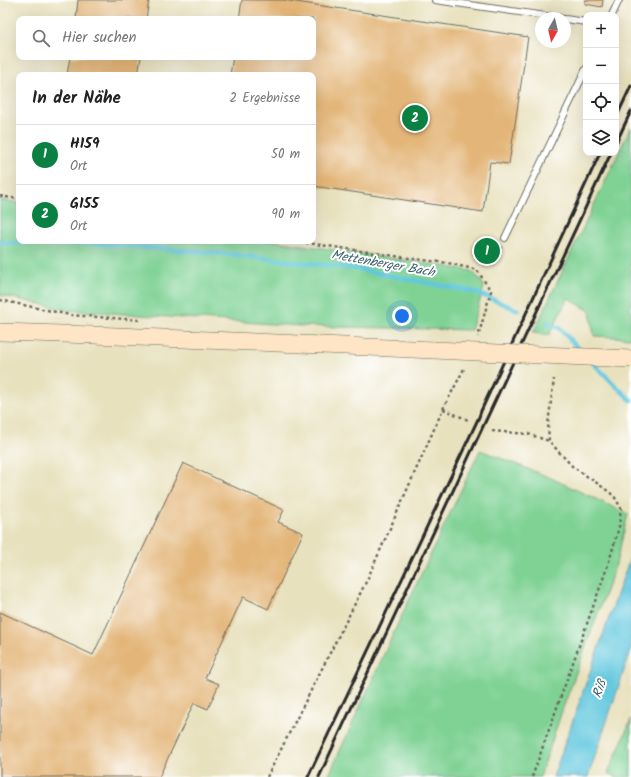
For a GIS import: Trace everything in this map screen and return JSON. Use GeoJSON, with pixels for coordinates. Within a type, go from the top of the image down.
{"type":"FeatureCollection","features":[{"type":"Feature","properties":{"kind":"main road"},"geometry":{"type":"LineString","coordinates":[[0,332],[631,359]]}},
{"type":"Feature","properties":{"kind":"lane"},"geometry":{"type":"LineString","coordinates":[[434,0],[535,14]]}},
{"type":"Feature","properties":{"kind":"lane"},"geometry":{"type":"LineString","coordinates":[[614,12],[620,0]]}},
{"type":"Feature","properties":{"kind":"lane"},"geometry":{"type":"LineString","coordinates":[[571,20],[583,22]]}},
{"type":"Feature","properties":{"kind":"lane"},"geometry":{"type":"LineString","coordinates":[[505,238],[583,75]]}},
{"type":"Feature","properties":{"kind":"path"},"geometry":{"type":"LineString","coordinates":[[0,196],[16,199]]}},
{"type":"Feature","properties":{"kind":"path"},"geometry":{"type":"LineString","coordinates":[[313,244],[448,264],[477,270],[491,291],[487,305]]}},
{"type":"Feature","properties":{"kind":"path"},"geometry":{"type":"LineString","coordinates":[[549,441],[548,424],[554,379]]}},
{"type":"Feature","properties":{"kind":"path"},"geometry":{"type":"LineString","coordinates":[[267,777],[367,580],[443,408],[468,420]]}},
{"type":"Feature","properties":{"kind":"path"},"geometry":{"type":"LineString","coordinates":[[492,431],[528,434],[549,441],[572,466],[614,496],[622,508],[619,527],[608,565],[532,777]]}},
{"type":"Feature","properties":{"kind":"green space"},"geometry":{"type":"Polygon","coordinates":[[[631,127],[631,338],[594,336],[590,311],[568,298],[549,335],[533,333],[617,156],[619,156],[619,152],[631,127]]]}},
{"type":"Feature","properties":{"kind":"green space"},"geometry":{"type":"Polygon","coordinates":[[[0,200],[16,203],[16,244],[295,244],[472,271],[484,287],[471,330],[301,326],[67,310],[0,295],[0,200]]]}},
{"type":"Feature","properties":{"kind":"green space"},"geometry":{"type":"Polygon","coordinates":[[[480,450],[551,478],[628,514],[616,564],[562,711],[540,777],[328,777],[399,621],[480,450]]]}},
{"type":"Feature","properties":{"kind":"green space"},"geometry":{"type":"Polygon","coordinates":[[[631,720],[631,777],[616,777],[608,773],[631,720]]]}},
{"type":"Feature","properties":{"kind":"water","name":"Riß"},"geometry":{"type":"Polygon","coordinates":[[[631,555],[631,650],[588,777],[553,777],[631,555]]]}},
{"type":"Feature","properties":{"kind":"building"},"geometry":{"type":"Polygon","coordinates":[[[78,0],[149,0],[146,16],[76,16],[78,0]]]}},
{"type":"Feature","properties":{"kind":"building"},"geometry":{"type":"Polygon","coordinates":[[[242,0],[283,0],[528,37],[509,164],[490,162],[483,212],[316,186],[316,72],[230,72],[232,60],[316,60],[316,16],[239,16],[242,0]]]}},
{"type":"Feature","properties":{"kind":"building"},"geometry":{"type":"Polygon","coordinates":[[[585,0],[603,0],[602,7],[585,4],[585,0]]]}},
{"type":"Feature","properties":{"kind":"building"},"geometry":{"type":"Polygon","coordinates":[[[70,60],[140,60],[138,72],[68,72],[70,60]]]}},
{"type":"Feature","properties":{"kind":"building"},"geometry":{"type":"Polygon","coordinates":[[[476,244],[495,247],[497,245],[502,247],[496,258],[474,255],[476,244]]]}},
{"type":"Feature","properties":{"kind":"building"},"geometry":{"type":"Polygon","coordinates":[[[183,463],[284,510],[278,522],[303,533],[268,609],[243,597],[205,678],[219,684],[208,709],[194,703],[159,777],[0,777],[0,612],[93,655],[183,463]]]}},
{"type":"Feature","properties":{"kind":"waterway","name":"Mettenberger Bach"},"geometry":{"type":"LineString","coordinates":[[0,243],[16,243]]}},
{"type":"Feature","properties":{"kind":"waterway","name":"Mettenberger Bach"},"geometry":{"type":"LineString","coordinates":[[101,244],[217,253],[351,268],[475,292],[518,310]]}},
{"type":"Feature","properties":{"kind":"waterway","name":"Mettenberger Bach"},"geometry":{"type":"LineString","coordinates":[[547,323],[559,328],[582,352]]}},
{"type":"Feature","properties":{"kind":"waterway","name":"Mettenberger Bach"},"geometry":{"type":"LineString","coordinates":[[593,363],[631,400]]}},
{"type":"Feature","properties":{"kind":"railway"},"geometry":{"type":"LineString","coordinates":[[619,112],[631,86]]}},
{"type":"Feature","properties":{"kind":"railway"},"geometry":{"type":"LineString","coordinates":[[619,137],[631,111]]}},
{"type":"Feature","properties":{"kind":"railway"},"geometry":{"type":"LineString","coordinates":[[308,777],[479,417],[599,156]]}},
{"type":"Feature","properties":{"kind":"railway"},"geometry":{"type":"LineString","coordinates":[[319,777],[610,156]]}},
{"type":"Feature","properties":{"kind":"place","name":"G155"},"geometry":{"type":"Point","coordinates":[415,118]}},
{"type":"Feature","properties":{"kind":"place","name":"H159"},"geometry":{"type":"Point","coordinates":[487,251]}}]}
